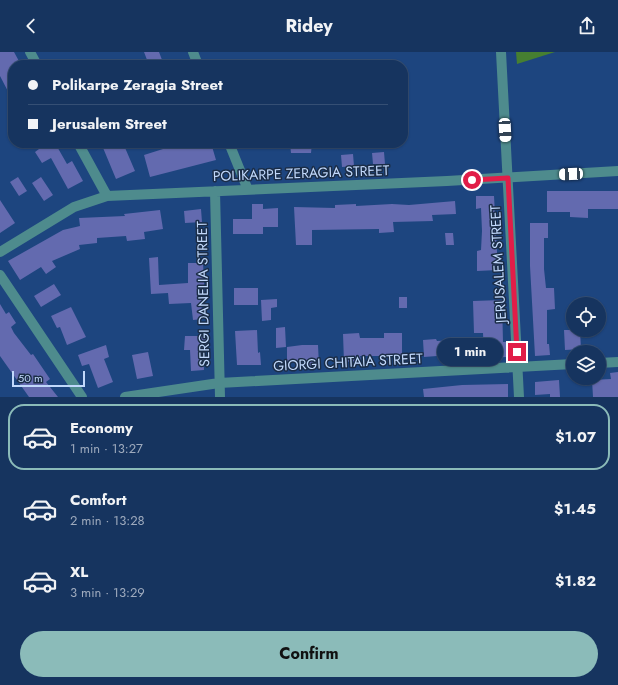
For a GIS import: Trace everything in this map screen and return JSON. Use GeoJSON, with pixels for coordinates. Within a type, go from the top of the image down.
{"type":"FeatureCollection","features":[{"type":"Feature","properties":{"kind":"street","name":"JERUSALEM STREET"},"geometry":{"type":"LineString","coordinates":[[501,52],[519,397]]}},
{"type":"Feature","properties":{"kind":"street"},"geometry":{"type":"LineString","coordinates":[[81,148],[107,196]]}},
{"type":"Feature","properties":{"kind":"street"},"geometry":{"type":"LineString","coordinates":[[231,148],[248,190]]}},
{"type":"Feature","properties":{"kind":"street","name":"POLIKARPE ZERAGIA STREET"},"geometry":{"type":"LineString","coordinates":[[0,252],[74,207],[107,196],[508,178],[618,171]]}},
{"type":"Feature","properties":{"kind":"street","name":"SERGI DANELIA STREET"},"geometry":{"type":"LineString","coordinates":[[215,191],[220,397]]}},
{"type":"Feature","properties":{"kind":"street"},"geometry":{"type":"LineString","coordinates":[[0,275],[82,397]]}},
{"type":"Feature","properties":{"kind":"street"},"geometry":{"type":"LineString","coordinates":[[606,363],[618,362]]}},
{"type":"Feature","properties":{"kind":"street","name":"GIORGI CHITAIA STREET"},"geometry":{"type":"LineString","coordinates":[[125,397],[219,383],[566,364]]}},
{"type":"Feature","properties":{"kind":"green space"},"geometry":{"type":"Polygon","coordinates":[[[516,52],[555,52],[517,64],[516,52]]]}},
{"type":"Feature","properties":{"kind":"building"},"geometry":{"type":"Polygon","coordinates":[[[0,52],[14,52],[18,60],[8,60],[8,91],[0,76],[0,52]]]}},
{"type":"Feature","properties":{"kind":"building"},"geometry":{"type":"Polygon","coordinates":[[[144,52],[159,52],[162,60],[147,60],[144,52]]]}},
{"type":"Feature","properties":{"kind":"building"},"geometry":{"type":"Polygon","coordinates":[[[58,148],[67,164],[72,161],[83,181],[68,189],[51,158],[42,163],[35,152],[39,149],[58,148]]]}},
{"type":"Feature","properties":{"kind":"building"},"geometry":{"type":"Polygon","coordinates":[[[103,148],[125,148],[135,171],[116,179],[103,148]]]}},
{"type":"Feature","properties":{"kind":"building"},"geometry":{"type":"Polygon","coordinates":[[[166,148],[212,148],[216,160],[150,177],[144,155],[166,148]]]}},
{"type":"Feature","properties":{"kind":"building"},"geometry":{"type":"Polygon","coordinates":[[[290,148],[312,148],[311,153],[291,153],[290,148]]]}},
{"type":"Feature","properties":{"kind":"building"},"geometry":{"type":"Polygon","coordinates":[[[384,152],[385,164],[373,164],[372,153],[384,152]]]}},
{"type":"Feature","properties":{"kind":"building"},"geometry":{"type":"Polygon","coordinates":[[[353,154],[354,166],[342,167],[341,155],[353,154]]]}},
{"type":"Feature","properties":{"kind":"building"},"geometry":{"type":"Polygon","coordinates":[[[18,177],[27,191],[19,196],[10,182],[18,177]]]}},
{"type":"Feature","properties":{"kind":"building"},"geometry":{"type":"Polygon","coordinates":[[[41,177],[53,195],[44,201],[32,183],[41,177]]]}},
{"type":"Feature","properties":{"kind":"building"},"geometry":{"type":"Polygon","coordinates":[[[547,191],[618,191],[618,209],[588,209],[588,218],[570,217],[570,212],[547,212],[547,191]]]}},
{"type":"Feature","properties":{"kind":"building"},"geometry":{"type":"Polygon","coordinates":[[[476,196],[494,196],[498,270],[477,271],[477,251],[481,250],[482,231],[481,208],[476,209],[476,196]]]}},
{"type":"Feature","properties":{"kind":"building"},"geometry":{"type":"Polygon","coordinates":[[[0,200],[15,223],[0,233],[0,200]]]}},
{"type":"Feature","properties":{"kind":"building"},"geometry":{"type":"Polygon","coordinates":[[[455,201],[456,214],[432,215],[433,221],[393,222],[394,232],[379,233],[379,229],[312,230],[312,245],[296,245],[294,207],[335,208],[335,205],[409,205],[455,201]]]}},
{"type":"Feature","properties":{"kind":"building"},"geometry":{"type":"Polygon","coordinates":[[[252,204],[263,204],[263,209],[278,208],[278,227],[263,227],[263,234],[233,234],[233,219],[252,219],[252,204]]]}},
{"type":"Feature","properties":{"kind":"building"},"geometry":{"type":"Polygon","coordinates":[[[201,209],[202,222],[185,223],[184,211],[201,209]]]}},
{"type":"Feature","properties":{"kind":"building"},"geometry":{"type":"Polygon","coordinates":[[[160,210],[163,229],[144,232],[145,239],[127,241],[126,236],[97,238],[97,243],[79,245],[80,249],[52,261],[56,267],[46,274],[41,267],[20,280],[8,261],[63,230],[80,226],[79,218],[125,216],[124,214],[160,210]]]}},
{"type":"Feature","properties":{"kind":"building"},"geometry":{"type":"Polygon","coordinates":[[[530,223],[548,223],[548,238],[544,238],[544,269],[546,288],[554,288],[555,309],[547,310],[547,344],[549,344],[550,355],[535,356],[530,266],[530,223]]]}},
{"type":"Feature","properties":{"kind":"building"},"geometry":{"type":"Polygon","coordinates":[[[445,233],[453,233],[454,245],[446,245],[445,233]]]}},
{"type":"Feature","properties":{"kind":"building"},"geometry":{"type":"Polygon","coordinates":[[[158,257],[159,285],[188,283],[188,263],[203,263],[205,301],[201,302],[203,319],[193,320],[191,303],[169,304],[168,293],[151,294],[149,258],[158,257]]]}},
{"type":"Feature","properties":{"kind":"building"},"geometry":{"type":"Polygon","coordinates":[[[54,284],[61,295],[41,307],[34,296],[54,284]]]}},
{"type":"Feature","properties":{"kind":"building"},"geometry":{"type":"Polygon","coordinates":[[[234,288],[258,288],[258,305],[234,305],[234,288]]]}},
{"type":"Feature","properties":{"kind":"building"},"geometry":{"type":"Polygon","coordinates":[[[399,297],[407,297],[407,308],[399,308],[399,297]]]}},
{"type":"Feature","properties":{"kind":"building"},"geometry":{"type":"Polygon","coordinates":[[[277,299],[277,307],[271,308],[271,320],[262,321],[261,300],[277,299]]]}},
{"type":"Feature","properties":{"kind":"building"},"geometry":{"type":"Polygon","coordinates":[[[502,300],[503,342],[506,342],[507,357],[484,358],[483,333],[474,333],[473,301],[502,300]]]}},
{"type":"Feature","properties":{"kind":"building"},"geometry":{"type":"Polygon","coordinates":[[[0,304],[6,314],[9,312],[16,323],[11,327],[14,333],[31,355],[33,354],[50,379],[46,382],[58,397],[29,397],[0,356],[0,304]]]}},
{"type":"Feature","properties":{"kind":"building"},"geometry":{"type":"Polygon","coordinates":[[[71,307],[86,337],[67,345],[60,327],[57,328],[51,316],[71,307]]]}},
{"type":"Feature","properties":{"kind":"building"},"geometry":{"type":"Polygon","coordinates":[[[285,327],[286,347],[276,348],[276,328],[285,327]]]}},
{"type":"Feature","properties":{"kind":"building"},"geometry":{"type":"Polygon","coordinates":[[[257,330],[258,353],[260,352],[261,365],[237,365],[235,331],[257,330]]]}},
{"type":"Feature","properties":{"kind":"building"},"geometry":{"type":"Polygon","coordinates":[[[564,330],[566,330],[566,337],[580,337],[581,345],[566,345],[565,350],[564,330]]]}},
{"type":"Feature","properties":{"kind":"building"},"geometry":{"type":"Polygon","coordinates":[[[359,333],[360,338],[384,338],[384,333],[402,333],[402,356],[360,356],[361,361],[344,362],[343,334],[359,333]]]}},
{"type":"Feature","properties":{"kind":"building"},"geometry":{"type":"Polygon","coordinates":[[[185,336],[208,336],[208,350],[203,350],[204,370],[191,371],[190,350],[184,350],[185,336]]]}},
{"type":"Feature","properties":{"kind":"building"},"geometry":{"type":"Polygon","coordinates":[[[436,339],[437,341],[454,340],[455,353],[437,353],[437,356],[424,357],[423,340],[436,339]]]}},
{"type":"Feature","properties":{"kind":"building"},"geometry":{"type":"Polygon","coordinates":[[[106,345],[109,357],[104,359],[113,382],[98,388],[89,364],[82,366],[78,355],[106,345]]]}},
{"type":"Feature","properties":{"kind":"building"},"geometry":{"type":"Polygon","coordinates":[[[318,345],[319,366],[303,366],[303,361],[287,362],[287,347],[318,345]]]}},
{"type":"Feature","properties":{"kind":"building"},"geometry":{"type":"Polygon","coordinates":[[[148,352],[153,376],[137,379],[132,355],[148,352]]]}},
{"type":"Feature","properties":{"kind":"building"},"geometry":{"type":"Polygon","coordinates":[[[618,372],[618,397],[593,397],[592,385],[606,385],[606,379],[611,379],[610,373],[618,372]]]}},
{"type":"Feature","properties":{"kind":"building"},"geometry":{"type":"Polygon","coordinates":[[[559,380],[560,397],[550,397],[550,394],[535,395],[535,382],[559,380]]]}},
{"type":"Feature","properties":{"kind":"building"},"geometry":{"type":"Polygon","coordinates":[[[508,384],[508,397],[424,397],[423,389],[462,385],[508,384]]]}},
{"type":"Feature","properties":{"kind":"route"},"geometry":{"type":"LineString","coordinates":[[472,180],[508,178],[517,352]]}}]}
